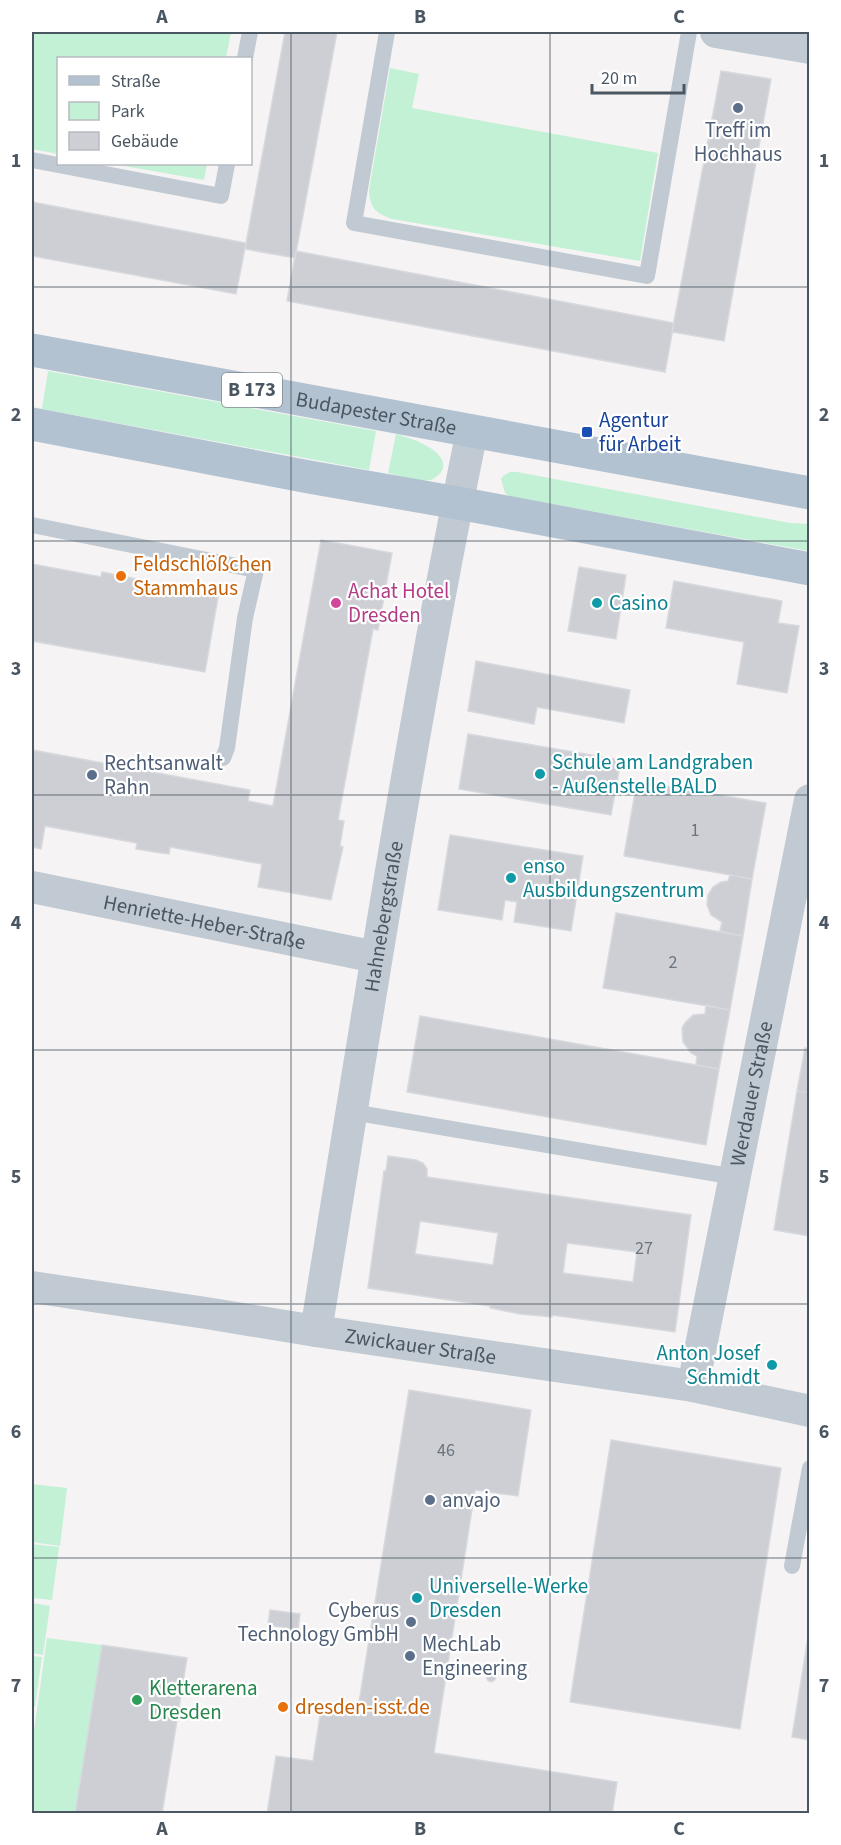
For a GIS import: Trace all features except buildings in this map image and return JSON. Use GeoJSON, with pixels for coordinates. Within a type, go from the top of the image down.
{"type":"FeatureCollection","features":[{"type":"Feature","properties":{"kind":"main road","name":"Budapester Straße"},"geometry":{"type":"LineString","coordinates":[[32,350],[810,493]]}},
{"type":"Feature","properties":{"kind":"main road"},"geometry":{"type":"LineString","coordinates":[[32,424],[810,568]]}},
{"type":"Feature","properties":{"kind":"street"},"geometry":{"type":"LineString","coordinates":[[716,32],[810,48]]}},
{"type":"Feature","properties":{"kind":"street","name":"Budapester Straße"},"geometry":{"type":"LineString","coordinates":[[458,503],[472,431]]}},
{"type":"Feature","properties":{"kind":"street","name":"Hahnebergstraße"},"geometry":{"type":"LineString","coordinates":[[316,1331],[376,957],[458,503]]}},
{"type":"Feature","properties":{"kind":"street","name":"Werdauer Straße"},"geometry":{"type":"LineString","coordinates":[[693,1386],[810,800]]}},
{"type":"Feature","properties":{"kind":"street","name":"Henriette-Heber-Straße"},"geometry":{"type":"LineString","coordinates":[[32,887],[376,957]]}},
{"type":"Feature","properties":{"kind":"street","name":"Zwickauer Straße"},"geometry":{"type":"LineString","coordinates":[[32,1287],[693,1386],[810,1411]]}},
{"type":"Feature","properties":{"kind":"lane"},"geometry":{"type":"LineString","coordinates":[[245,57],[250,32]]}},
{"type":"Feature","properties":{"kind":"lane"},"geometry":{"type":"LineString","coordinates":[[387,32],[354,223],[647,276],[689,32]]}},
{"type":"Feature","properties":{"kind":"lane"},"geometry":{"type":"LineString","coordinates":[[32,160],[57,165]]}},
{"type":"Feature","properties":{"kind":"lane"},"geometry":{"type":"LineString","coordinates":[[58,165],[221,196],[227,165]]}},
{"type":"Feature","properties":{"kind":"lane"},"geometry":{"type":"LineString","coordinates":[[32,525],[256,570],[245,618],[227,748],[223,758]]}},
{"type":"Feature","properties":{"kind":"lane"},"geometry":{"type":"LineString","coordinates":[[352,1112],[735,1177]]}},
{"type":"Feature","properties":{"kind":"lane"},"geometry":{"type":"LineString","coordinates":[[792,1566],[810,1468]]}},
{"type":"Feature","properties":{"kind":"green space"},"geometry":{"type":"Polygon","coordinates":[[[32,32],[231,32],[226,57],[57,57],[57,154],[32,149],[32,32]]]}},
{"type":"Feature","properties":{"kind":"green space"},"geometry":{"type":"Polygon","coordinates":[[[390,68],[419,74],[412,108],[658,153],[640,261],[392,219],[378,212],[372,206],[369,190],[390,68]]]}},
{"type":"Feature","properties":{"kind":"green space"},"geometry":{"type":"Polygon","coordinates":[[[119,165],[207,165],[204,180],[119,165]]]}},
{"type":"Feature","properties":{"kind":"green space"},"geometry":{"type":"Polygon","coordinates":[[[48,371],[376,431],[369,470],[42,409],[48,371]]]}},
{"type":"Feature","properties":{"kind":"green space"},"geometry":{"type":"Polygon","coordinates":[[[396,434],[419,442],[436,452],[443,465],[440,473],[433,479],[425,480],[388,473],[396,434]]]}},
{"type":"Feature","properties":{"kind":"green space"},"geometry":{"type":"Polygon","coordinates":[[[510,472],[790,523],[809,524],[809,551],[509,496],[505,493],[501,479],[510,472]]]}},
{"type":"Feature","properties":{"kind":"green space"},"geometry":{"type":"Polygon","coordinates":[[[32,1484],[67,1488],[60,1546],[32,1542],[32,1484]]]}},
{"type":"Feature","properties":{"kind":"green space"},"geometry":{"type":"Polygon","coordinates":[[[32,1544],[59,1547],[52,1600],[32,1598],[32,1544]]]}},
{"type":"Feature","properties":{"kind":"green space"},"geometry":{"type":"Polygon","coordinates":[[[32,1603],[50,1606],[43,1655],[32,1653],[32,1603]]]}},
{"type":"Feature","properties":{"kind":"green space"},"geometry":{"type":"Polygon","coordinates":[[[47,1638],[102,1645],[75,1813],[32,1813],[32,1745],[47,1638]]]}},
{"type":"Feature","properties":{"kind":"green space"},"geometry":{"type":"Polygon","coordinates":[[[32,1656],[42,1657],[35,1707],[32,1706],[32,1656]]]}},
{"type":"Feature","properties":{"kind":"place","name":"Treff im Hochhaus"},"geometry":{"type":"Point","coordinates":[738,108]}},
{"type":"Feature","properties":{"kind":"place","name":"Agentur für Arbeit"},"geometry":{"type":"Point","coordinates":[587,432]}},
{"type":"Feature","properties":{"kind":"place","name":"Feldschlößchen Stammhaus"},"geometry":{"type":"Point","coordinates":[121,576]}},
{"type":"Feature","properties":{"kind":"place","name":"Achat Hotel Dresden"},"geometry":{"type":"Point","coordinates":[336,603]}},
{"type":"Feature","properties":{"kind":"place","name":"Casino"},"geometry":{"type":"Point","coordinates":[597,603]}},
{"type":"Feature","properties":{"kind":"place","name":"Schule am Landgraben - Außenstelle BALD"},"geometry":{"type":"Point","coordinates":[540,774]}},
{"type":"Feature","properties":{"kind":"place","name":"Rechtsanwalt Rahn"},"geometry":{"type":"Point","coordinates":[92,775]}},
{"type":"Feature","properties":{"kind":"place","name":"enso Ausbildungszentrum"},"geometry":{"type":"Point","coordinates":[511,878]}},
{"type":"Feature","properties":{"kind":"place","name":"Anton Josef Schmidt"},"geometry":{"type":"Point","coordinates":[772,1365]}},
{"type":"Feature","properties":{"kind":"place","name":"anvajo"},"geometry":{"type":"Point","coordinates":[430,1500]}},
{"type":"Feature","properties":{"kind":"place","name":"Universelle-Werke Dresden"},"geometry":{"type":"Point","coordinates":[417,1598]}},
{"type":"Feature","properties":{"kind":"place","name":"Cyberus Technology GmbH"},"geometry":{"type":"Point","coordinates":[411,1622]}},
{"type":"Feature","properties":{"kind":"place","name":"MechLab Engineering"},"geometry":{"type":"Point","coordinates":[410,1656]}},
{"type":"Feature","properties":{"kind":"place","name":"Kletterarena Dresden"},"geometry":{"type":"Point","coordinates":[137,1700]}},
{"type":"Feature","properties":{"kind":"place","name":"dresden-isst.de"},"geometry":{"type":"Point","coordinates":[283,1707]}}]}
